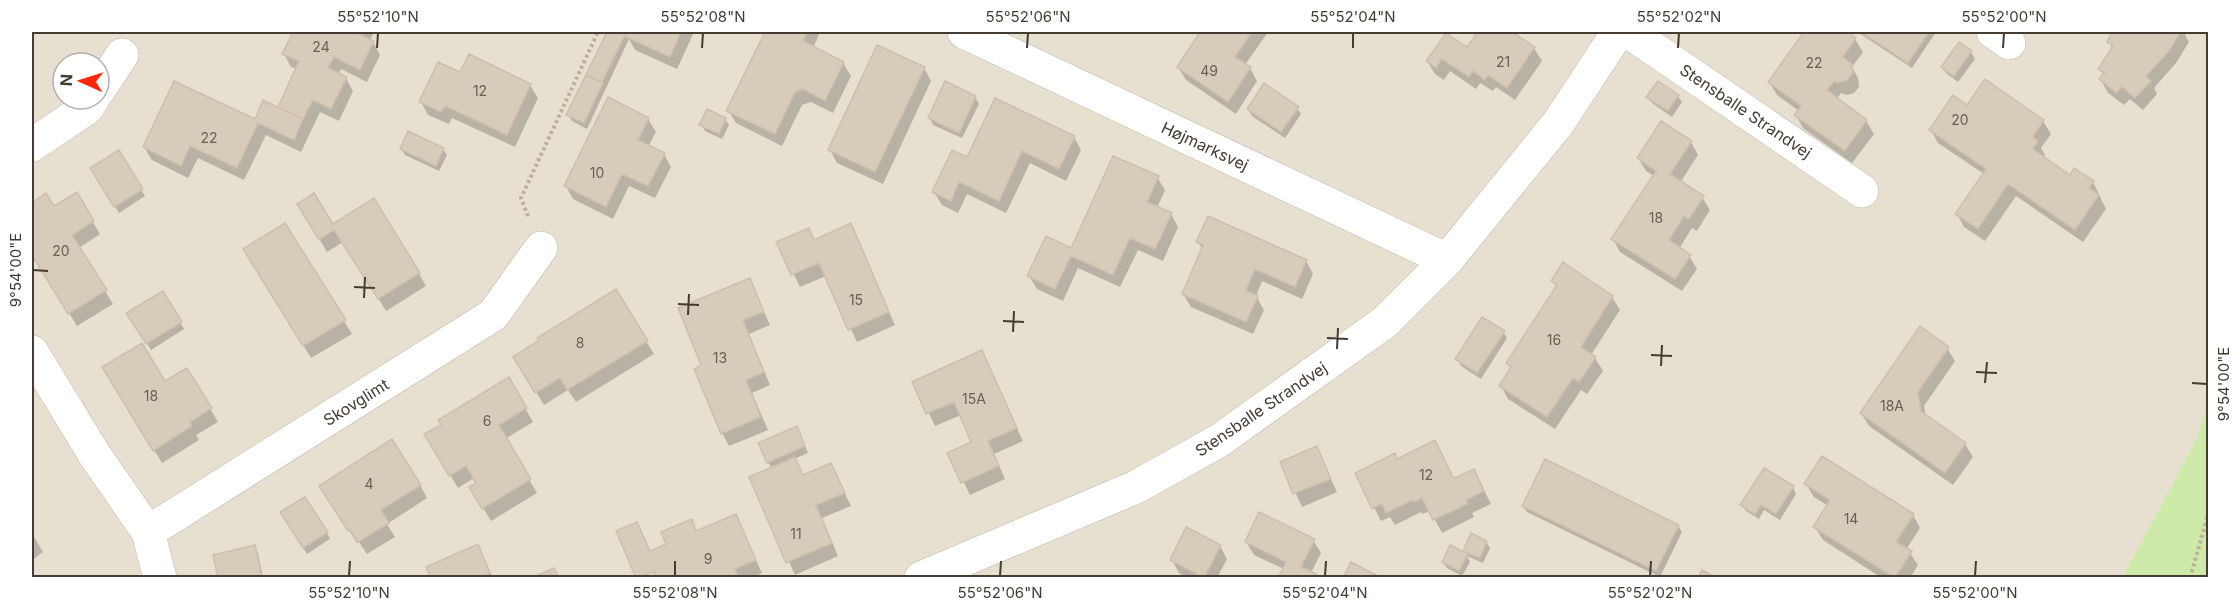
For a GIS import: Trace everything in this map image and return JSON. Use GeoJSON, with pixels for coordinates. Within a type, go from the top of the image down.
{"type":"FeatureCollection","features":[{"type":"Feature","properties":{"kind":"street","name":"Højmarksvej"},"geometry":{"type":"LineString","coordinates":[[964,32],[1447,260]]}},
{"type":"Feature","properties":{"kind":"street","name":"Stensballe Strandvej"},"geometry":{"type":"LineString","coordinates":[[921,578],[1136,487],[1220,440],[1385,322],[1447,260],[1559,122],[1618,32]]}},
{"type":"Feature","properties":{"kind":"street","name":"Stensballe Strandvej"},"geometry":{"type":"LineString","coordinates":[[1629,32],[1863,191]]}},
{"type":"Feature","properties":{"kind":"street"},"geometry":{"type":"LineString","coordinates":[[111,72],[122,55]]}},
{"type":"Feature","properties":{"kind":"street"},"geometry":{"type":"LineString","coordinates":[[32,145],[83,111]]}},
{"type":"Feature","properties":{"kind":"street","name":"Skovglimt"},"geometry":{"type":"LineString","coordinates":[[148,532],[493,315],[541,248]]}},
{"type":"Feature","properties":{"kind":"street"},"geometry":{"type":"LineString","coordinates":[[32,351],[94,454],[148,532],[160,578]]}},
{"type":"Feature","properties":{"kind":"path"},"geometry":{"type":"LineString","coordinates":[[541,248],[520,198],[598,32]]}},
{"type":"Feature","properties":{"kind":"path"},"geometry":{"type":"LineString","coordinates":[[2190,578],[2208,515]]}},
{"type":"Feature","properties":{"kind":"shaded area"},"geometry":{"type":"Polygon","coordinates":[[[32,32],[2208,32],[2208,401],[2197,438],[2123,577],[32,577],[32,32]]]}},
{"type":"Feature","properties":{"kind":"green space"},"geometry":{"type":"Polygon","coordinates":[[[2208,401],[2208,577],[2123,577],[2197,438],[2208,401]]]}},
{"type":"Feature","properties":{"kind":"building"},"geometry":{"type":"Polygon","coordinates":[[[293,32],[361,32],[359,34],[374,41],[360,70],[334,57],[328,68],[347,77],[331,109],[313,100],[303,119],[278,107],[299,61],[282,54],[293,32]]]}},
{"type":"Feature","properties":{"kind":"building"},"geometry":{"type":"Polygon","coordinates":[[[607,32],[626,33],[602,82],[586,75],[607,32]]]}},
{"type":"Feature","properties":{"kind":"building"},"geometry":{"type":"Polygon","coordinates":[[[629,32],[681,32],[670,57],[626,37],[629,32]]]}},
{"type":"Feature","properties":{"kind":"building"},"geometry":{"type":"Polygon","coordinates":[[[765,32],[807,32],[803,41],[844,62],[825,101],[803,89],[795,92],[775,134],[726,111],[765,32]]]}},
{"type":"Feature","properties":{"kind":"building"},"geometry":{"type":"Polygon","coordinates":[[[1200,32],[1252,32],[1235,57],[1251,67],[1228,102],[1177,67],[1200,32]]]}},
{"type":"Feature","properties":{"kind":"building"},"geometry":{"type":"Polygon","coordinates":[[[1478,32],[1512,32],[1535,47],[1507,88],[1488,75],[1485,80],[1473,71],[1469,77],[1442,59],[1436,68],[1426,61],[1446,33],[1467,47],[1478,32]]]}},
{"type":"Feature","properties":{"kind":"building"},"geometry":{"type":"Polygon","coordinates":[[[1804,32],[1847,32],[1856,38],[1843,57],[1852,64],[1853,73],[1847,80],[1838,83],[1834,81],[1827,90],[1867,120],[1845,151],[1794,115],[1801,106],[1768,82],[1804,32]]]}},
{"type":"Feature","properties":{"kind":"building"},"geometry":{"type":"Polygon","coordinates":[[[1861,32],[1929,32],[1908,63],[1861,32]]]}},
{"type":"Feature","properties":{"kind":"building"},"geometry":{"type":"Polygon","coordinates":[[[2112,32],[2180,32],[2170,50],[2146,76],[2151,81],[2135,98],[2122,87],[2116,93],[2099,79],[2105,73],[2098,69],[2113,46],[2107,42],[2112,32]]]}},
{"type":"Feature","properties":{"kind":"building"},"geometry":{"type":"Polygon","coordinates":[[[1959,42],[1972,51],[1954,76],[1941,67],[1959,42]]]}},
{"type":"Feature","properties":{"kind":"building"},"geometry":{"type":"Polygon","coordinates":[[[877,45],[925,67],[875,172],[828,150],[877,45]]]}},
{"type":"Feature","properties":{"kind":"building"},"geometry":{"type":"Polygon","coordinates":[[[469,54],[531,84],[507,135],[445,106],[441,112],[419,102],[438,62],[460,72],[469,54]]]}},
{"type":"Feature","properties":{"kind":"building"},"geometry":{"type":"Polygon","coordinates":[[[586,75],[603,83],[584,123],[566,115],[586,75]]]}},
{"type":"Feature","properties":{"kind":"building"},"geometry":{"type":"Polygon","coordinates":[[[1985,79],[2044,120],[2033,137],[2038,141],[2033,149],[2070,175],[2074,168],[2094,181],[2089,188],[2099,195],[2075,230],[2008,184],[1978,229],[1955,214],[1986,169],[1929,130],[1953,95],[1967,105],[1985,79]]]}},
{"type":"Feature","properties":{"kind":"building"},"geometry":{"type":"Polygon","coordinates":[[[174,81],[255,119],[263,100],[303,119],[294,140],[258,123],[237,168],[190,146],[181,166],[143,147],[174,81]]]}},
{"type":"Feature","properties":{"kind":"building"},"geometry":{"type":"Polygon","coordinates":[[[945,81],[976,96],[959,133],[928,118],[945,81]]]}},
{"type":"Feature","properties":{"kind":"building"},"geometry":{"type":"Polygon","coordinates":[[[1658,81],[1679,95],[1668,111],[1646,97],[1658,81]]]}},
{"type":"Feature","properties":{"kind":"building"},"geometry":{"type":"Polygon","coordinates":[[[1264,83],[1299,107],[1281,132],[1247,109],[1264,83]]]}},
{"type":"Feature","properties":{"kind":"building"},"geometry":{"type":"Polygon","coordinates":[[[608,97],[649,118],[638,140],[665,153],[648,186],[622,174],[606,207],[564,186],[608,97]]]}},
{"type":"Feature","properties":{"kind":"building"},"geometry":{"type":"Polygon","coordinates":[[[995,98],[1075,136],[1059,169],[1022,151],[999,201],[959,182],[951,201],[932,192],[952,150],[967,157],[995,98]]]}},
{"type":"Feature","properties":{"kind":"building"},"geometry":{"type":"Polygon","coordinates":[[[707,109],[726,118],[719,134],[699,125],[707,109]]]}},
{"type":"Feature","properties":{"kind":"building"},"geometry":{"type":"Polygon","coordinates":[[[1661,121],[1692,141],[1670,174],[1704,196],[1689,219],[1684,216],[1669,240],[1691,255],[1675,279],[1611,239],[1656,171],[1637,158],[1661,121]]]}},
{"type":"Feature","properties":{"kind":"building"},"geometry":{"type":"Polygon","coordinates":[[[408,131],[444,148],[436,166],[400,149],[408,131]]]}},
{"type":"Feature","properties":{"kind":"building"},"geometry":{"type":"Polygon","coordinates":[[[119,150],[143,189],[114,207],[90,168],[119,150]]]}},
{"type":"Feature","properties":{"kind":"building"},"geometry":{"type":"Polygon","coordinates":[[[1113,156],[1159,176],[1147,202],[1172,213],[1155,249],[1130,238],[1113,275],[1071,256],[1055,289],[1027,276],[1046,236],[1071,248],[1113,156]]]}},
{"type":"Feature","properties":{"kind":"building"},"geometry":{"type":"Polygon","coordinates":[[[77,192],[94,221],[72,235],[107,290],[68,314],[32,255],[32,203],[46,193],[54,206],[77,192]]]}},
{"type":"Feature","properties":{"kind":"building"},"geometry":{"type":"Polygon","coordinates":[[[314,193],[333,224],[374,198],[420,273],[378,299],[334,230],[319,240],[297,204],[314,193]]]}},
{"type":"Feature","properties":{"kind":"building"},"geometry":{"type":"Polygon","coordinates":[[[1208,216],[1307,260],[1295,287],[1255,269],[1246,290],[1258,296],[1246,322],[1182,294],[1203,245],[1196,242],[1208,216]]]}},
{"type":"Feature","properties":{"kind":"building"},"geometry":{"type":"Polygon","coordinates":[[[285,223],[346,320],[303,346],[243,249],[285,223]]]}},
{"type":"Feature","properties":{"kind":"building"},"geometry":{"type":"Polygon","coordinates":[[[851,223],[889,312],[848,330],[819,263],[791,275],[776,242],[809,228],[814,240],[851,223]]]}},
{"type":"Feature","properties":{"kind":"building"},"geometry":{"type":"Polygon","coordinates":[[[1563,262],[1613,296],[1581,347],[1596,357],[1579,382],[1573,378],[1547,417],[1499,386],[1511,367],[1506,363],[1557,285],[1551,281],[1563,262]]]}},
{"type":"Feature","properties":{"kind":"building"},"geometry":{"type":"Polygon","coordinates":[[[750,278],[764,312],[743,320],[764,372],[746,380],[761,417],[721,434],[694,369],[701,365],[678,308],[750,278]]]}},
{"type":"Feature","properties":{"kind":"building"},"geometry":{"type":"Polygon","coordinates":[[[616,289],[648,341],[567,390],[560,378],[535,393],[513,357],[538,341],[537,338],[616,289]]]}},
{"type":"Feature","properties":{"kind":"building"},"geometry":{"type":"Polygon","coordinates":[[[163,291],[182,322],[146,344],[126,313],[163,291]]]}},
{"type":"Feature","properties":{"kind":"building"},"geometry":{"type":"Polygon","coordinates":[[[1482,317],[1505,331],[1477,373],[1455,359],[1482,317]]]}},
{"type":"Feature","properties":{"kind":"building"},"geometry":{"type":"Polygon","coordinates":[[[1920,326],[1949,347],[1918,392],[1921,411],[1966,443],[1945,473],[1860,413],[1920,326]]]}},
{"type":"Feature","properties":{"kind":"building"},"geometry":{"type":"Polygon","coordinates":[[[142,343],[165,381],[187,368],[212,408],[190,422],[192,426],[153,451],[102,367],[142,343]]]}},
{"type":"Feature","properties":{"kind":"building"},"geometry":{"type":"Polygon","coordinates":[[[982,350],[1017,428],[988,441],[999,466],[961,483],[947,453],[971,442],[954,402],[926,414],[912,382],[982,350]]]}},
{"type":"Feature","properties":{"kind":"building"},"geometry":{"type":"Polygon","coordinates":[[[509,377],[527,408],[499,425],[531,479],[482,509],[469,487],[476,483],[466,466],[449,476],[424,434],[441,425],[438,420],[509,377]]]}},
{"type":"Feature","properties":{"kind":"building"},"geometry":{"type":"Polygon","coordinates":[[[797,426],[805,446],[767,463],[758,443],[797,426]]]}},
{"type":"Feature","properties":{"kind":"building"},"geometry":{"type":"Polygon","coordinates":[[[392,439],[421,485],[381,510],[389,523],[358,542],[350,530],[348,531],[319,486],[392,439]]]}},
{"type":"Feature","properties":{"kind":"building"},"geometry":{"type":"Polygon","coordinates":[[[1435,440],[1453,477],[1474,469],[1484,491],[1466,500],[1468,504],[1433,520],[1422,498],[1386,513],[1382,504],[1372,509],[1355,473],[1395,453],[1397,459],[1435,440]]]}},
{"type":"Feature","properties":{"kind":"building"},"geometry":{"type":"Polygon","coordinates":[[[1317,446],[1331,479],[1293,494],[1280,462],[1317,446]]]}},
{"type":"Feature","properties":{"kind":"building"},"geometry":{"type":"Polygon","coordinates":[[[1822,456],[1914,514],[1896,542],[1912,551],[1895,578],[1813,527],[1830,500],[1804,484],[1822,456]]]}},
{"type":"Feature","properties":{"kind":"building"},"geometry":{"type":"Polygon","coordinates":[[[795,457],[803,475],[831,463],[845,493],[816,505],[832,543],[786,563],[749,477],[795,457]]]}},
{"type":"Feature","properties":{"kind":"building"},"geometry":{"type":"Polygon","coordinates":[[[1545,459],[1679,525],[1656,571],[1522,506],[1545,459]]]}},
{"type":"Feature","properties":{"kind":"building"},"geometry":{"type":"Polygon","coordinates":[[[1764,468],[1794,486],[1776,514],[1761,505],[1755,514],[1740,505],[1764,468]]]}},
{"type":"Feature","properties":{"kind":"building"},"geometry":{"type":"Polygon","coordinates":[[[305,497],[328,532],[303,548],[280,512],[305,497]]]}},
{"type":"Feature","properties":{"kind":"building"},"geometry":{"type":"Polygon","coordinates":[[[1259,512],[1315,539],[1301,567],[1317,574],[1315,578],[1278,578],[1286,562],[1245,542],[1259,512]]]}},
{"type":"Feature","properties":{"kind":"building"},"geometry":{"type":"Polygon","coordinates":[[[736,514],[756,560],[735,569],[738,576],[735,578],[657,578],[654,572],[636,578],[616,531],[637,522],[650,551],[666,544],[661,532],[692,519],[696,531],[736,514]]]}},
{"type":"Feature","properties":{"kind":"building"},"geometry":{"type":"Polygon","coordinates":[[[1186,527],[1221,545],[1204,578],[1170,560],[1186,527]]]}},
{"type":"Feature","properties":{"kind":"building"},"geometry":{"type":"Polygon","coordinates":[[[1471,533],[1487,541],[1480,558],[1463,551],[1471,533]]]}},
{"type":"Feature","properties":{"kind":"building"},"geometry":{"type":"Polygon","coordinates":[[[478,544],[490,573],[480,578],[431,578],[426,567],[478,544]]]}},
{"type":"Feature","properties":{"kind":"building"},"geometry":{"type":"Polygon","coordinates":[[[255,545],[262,578],[218,578],[213,555],[255,545]]]}},
{"type":"Feature","properties":{"kind":"building"},"geometry":{"type":"Polygon","coordinates":[[[1450,545],[1468,554],[1459,571],[1442,562],[1450,545]]]}},
{"type":"Feature","properties":{"kind":"building"},"geometry":{"type":"Polygon","coordinates":[[[1351,562],[1382,578],[1343,578],[1351,562]]]}},
{"type":"Feature","properties":{"kind":"building"},"geometry":{"type":"Polygon","coordinates":[[[554,568],[559,578],[531,578],[554,568]]]}},
{"type":"Feature","properties":{"kind":"building"},"geometry":{"type":"Polygon","coordinates":[[[1702,570],[1717,578],[1698,578],[1702,570]]]}}]}
